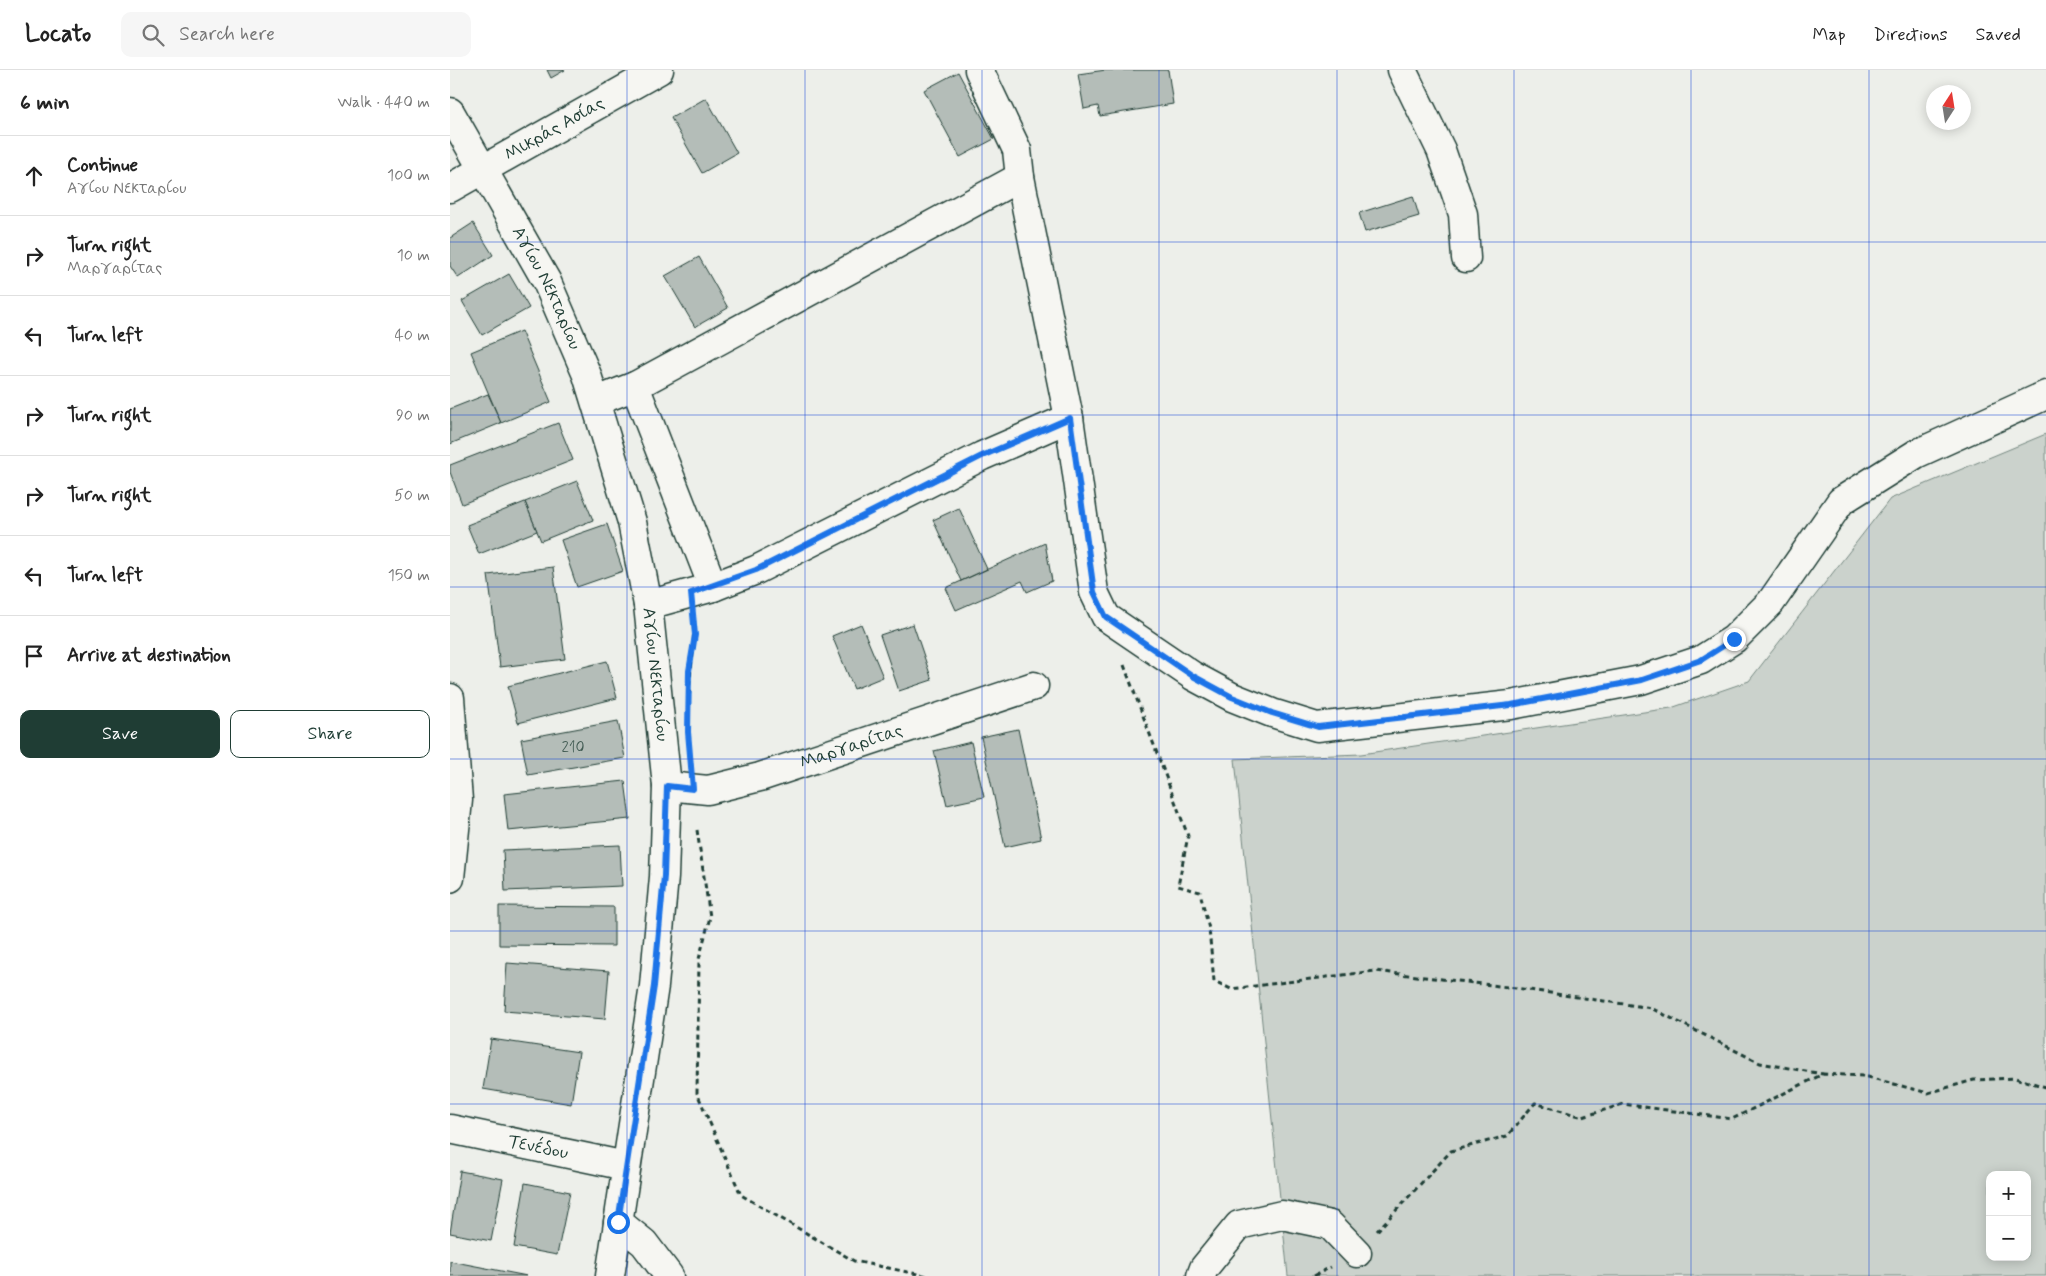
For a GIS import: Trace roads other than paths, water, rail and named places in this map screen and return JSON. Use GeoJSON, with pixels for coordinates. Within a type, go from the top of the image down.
{"type":"FeatureCollection","features":[{"type":"Feature","properties":{"kind":"street"},"geometry":{"type":"LineString","coordinates":[[979,70],[1016,150],[1070,418],[1094,592],[1106,617],[1193,676],[1232,697],[1272,713],[1318,727],[1511,705],[1642,680],[1701,660],[1734,639],[1771,602],[1841,502],[1916,454],[2046,395]]}},
{"type":"Feature","properties":{"kind":"street"},"geometry":{"type":"LineString","coordinates":[[1402,70],[1441,150],[1463,214],[1466,258]]}},
{"type":"Feature","properties":{"kind":"street","name":"Μικράς Ασίας"},"geometry":{"type":"LineString","coordinates":[[450,188],[652,72]]}},
{"type":"Feature","properties":{"kind":"street","name":"Αγίου Νεκταρίου"},"geometry":{"type":"LineString","coordinates":[[450,112],[547,282],[597,401],[632,522],[648,606],[667,786],[664,876],[654,986],[610,1276]]}},
{"type":"Feature","properties":{"kind":"street"},"geometry":{"type":"LineString","coordinates":[[597,401],[634,386],[1020,177]]}},
{"type":"Feature","properties":{"kind":"street"},"geometry":{"type":"LineString","coordinates":[[634,386],[702,590]]}},
{"type":"Feature","properties":{"kind":"street"},"geometry":{"type":"LineString","coordinates":[[648,606],[702,590],[811,544],[982,456],[1070,418]]}},
{"type":"Feature","properties":{"kind":"street","name":"Μαργαρίτας"},"geometry":{"type":"LineString","coordinates":[[667,786],[708,790],[760,777],[1034,686]]}},
{"type":"Feature","properties":{"kind":"street"},"geometry":{"type":"LineString","coordinates":[[450,698],[458,800],[450,878]]}},
{"type":"Feature","properties":{"kind":"street","name":"Τενέδου"},"geometry":{"type":"LineString","coordinates":[[450,1130],[626,1166]]}},
{"type":"Feature","properties":{"kind":"street"},"geometry":{"type":"LineString","coordinates":[[1201,1276],[1204,1268],[1239,1225],[1282,1216],[1330,1225],[1357,1253]]}},
{"type":"Feature","properties":{"kind":"street"},"geometry":{"type":"LineString","coordinates":[[618,1222],[644,1243],[669,1276]]}}]}
